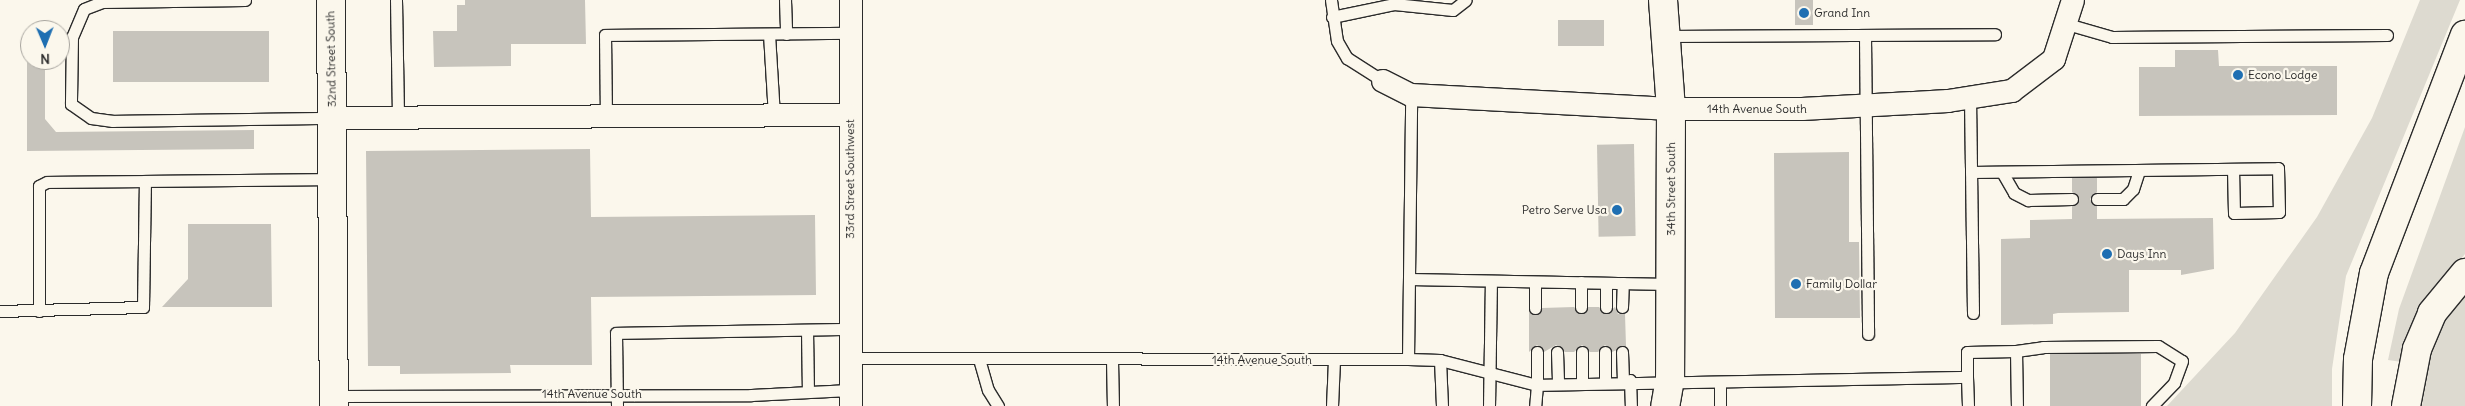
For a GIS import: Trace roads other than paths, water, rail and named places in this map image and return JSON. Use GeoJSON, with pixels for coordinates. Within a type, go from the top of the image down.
{"type":"FeatureCollection","features":[{"type":"Feature","properties":{"kind":"main road","name":"32nd Street South"},"geometry":{"type":"LineString","coordinates":[[331,0],[334,401]]}},
{"type":"Feature","properties":{"kind":"main road","name":"34th Street South"},"geometry":{"type":"LineString","coordinates":[[1664,0],[1671,109],[1670,379],[1665,406]]}},
{"type":"Feature","properties":{"kind":"main road"},"geometry":{"type":"LineString","coordinates":[[2357,406],[2358,359],[2374,273],[2465,35]]}},
{"type":"Feature","properties":{"kind":"main road"},"geometry":{"type":"LineString","coordinates":[[2406,406],[2418,350],[2432,313],[2465,273]]}},
{"type":"Feature","properties":{"kind":"main road","name":"34th Street South"},"geometry":{"type":"LineString","coordinates":[[1670,379],[1683,406]]}},
{"type":"Feature","properties":{"kind":"street","name":"33rd Street Southwest"},"geometry":{"type":"LineString","coordinates":[[851,0],[849,115],[851,398]]}},
{"type":"Feature","properties":{"kind":"street","name":"14th Avenue South"},"geometry":{"type":"LineString","coordinates":[[1383,81],[1411,95],[1671,109],[1866,106],[1970,98],[2012,91],[2054,59],[2067,24],[2073,0]]}},
{"type":"Feature","properties":{"kind":"street"},"geometry":{"type":"LineString","coordinates":[[332,118],[398,120],[849,115]]}},
{"type":"Feature","properties":{"kind":"lane"},"geometry":{"type":"LineString","coordinates":[[245,0],[102,2],[84,9],[72,37],[71,104],[90,118],[113,121],[332,118]]}},
{"type":"Feature","properties":{"kind":"lane"},"geometry":{"type":"LineString","coordinates":[[396,0],[398,120]]}},
{"type":"Feature","properties":{"kind":"lane"},"geometry":{"type":"LineString","coordinates":[[785,0],[786,34]]}},
{"type":"Feature","properties":{"kind":"lane"},"geometry":{"type":"LineString","coordinates":[[1331,0],[1336,41],[1347,58],[1383,81]]}},
{"type":"Feature","properties":{"kind":"lane"},"geometry":{"type":"LineString","coordinates":[[1332,17],[1394,4],[1447,11],[1466,0]]}},
{"type":"Feature","properties":{"kind":"lane"},"geometry":{"type":"LineString","coordinates":[[2067,24],[2112,37],[2387,35]]}},
{"type":"Feature","properties":{"kind":"lane"},"geometry":{"type":"LineString","coordinates":[[606,117],[605,35],[851,33]]}},
{"type":"Feature","properties":{"kind":"lane"},"geometry":{"type":"LineString","coordinates":[[769,34],[774,116]]}},
{"type":"Feature","properties":{"kind":"lane"},"geometry":{"type":"LineString","coordinates":[[1666,36],[1864,37],[1995,34]]}},
{"type":"Feature","properties":{"kind":"lane"},"geometry":{"type":"LineString","coordinates":[[1864,37],[1868,334]]}},
{"type":"Feature","properties":{"kind":"lane"},"geometry":{"type":"LineString","coordinates":[[1408,359],[1411,95]]}},
{"type":"Feature","properties":{"kind":"lane"},"geometry":{"type":"LineString","coordinates":[[1970,98],[1973,313]]}},
{"type":"Feature","properties":{"kind":"lane"},"geometry":{"type":"LineString","coordinates":[[1971,172],[2278,168],[2279,212],[2234,213],[2233,169]]}},
{"type":"Feature","properties":{"kind":"lane"},"geometry":{"type":"LineString","coordinates":[[2097,199],[2123,199],[2133,189],[2139,170]]}},
{"type":"Feature","properties":{"kind":"lane"},"geometry":{"type":"LineString","coordinates":[[2002,172],[2014,193],[2028,200],[2072,199]]}},
{"type":"Feature","properties":{"kind":"lane"},"geometry":{"type":"LineString","coordinates":[[39,311],[39,186],[47,182],[332,179]]}},
{"type":"Feature","properties":{"kind":"lane"},"geometry":{"type":"LineString","coordinates":[[0,311],[143,307],[145,182]]}},
{"type":"Feature","properties":{"kind":"lane"},"geometry":{"type":"LineString","coordinates":[[1410,279],[1670,284]]}},
{"type":"Feature","properties":{"kind":"lane"},"geometry":{"type":"LineString","coordinates":[[1489,406],[1490,281]]}},
{"type":"Feature","properties":{"kind":"lane"},"geometry":{"type":"LineString","coordinates":[[1535,282],[1535,308]]}},
{"type":"Feature","properties":{"kind":"lane"},"geometry":{"type":"LineString","coordinates":[[1581,282],[1581,307]]}},
{"type":"Feature","properties":{"kind":"lane"},"geometry":{"type":"LineString","coordinates":[[1606,283],[1606,307]]}},
{"type":"Feature","properties":{"kind":"lane"},"geometry":{"type":"LineString","coordinates":[[1622,283],[1622,307]]}},
{"type":"Feature","properties":{"kind":"lane"},"geometry":{"type":"LineString","coordinates":[[617,406],[616,333],[850,329]]}},
{"type":"Feature","properties":{"kind":"lane"},"geometry":{"type":"LineString","coordinates":[[807,330],[808,392]]}},
{"type":"Feature","properties":{"kind":"lane"},"geometry":{"type":"LineString","coordinates":[[1968,406],[1967,352],[2016,351],[2043,347],[2158,346],[2182,361],[2174,383],[2152,406]]}},
{"type":"Feature","properties":{"kind":"lane"},"geometry":{"type":"LineString","coordinates":[[2016,351],[2017,406]]}},
{"type":"Feature","properties":{"kind":"lane"},"geometry":{"type":"LineString","coordinates":[[1535,406],[1537,352]]}},
{"type":"Feature","properties":{"kind":"lane"},"geometry":{"type":"LineString","coordinates":[[1557,352],[1558,384]]}},
{"type":"Feature","properties":{"kind":"lane"},"geometry":{"type":"LineString","coordinates":[[1582,352],[1582,383]]}},
{"type":"Feature","properties":{"kind":"lane"},"geometry":{"type":"LineString","coordinates":[[1605,352],[1606,382]]}},
{"type":"Feature","properties":{"kind":"lane"},"geometry":{"type":"LineString","coordinates":[[1622,352],[1631,406]]}},
{"type":"Feature","properties":{"kind":"lane","name":"14th Avenue South"},"geometry":{"type":"LineString","coordinates":[[851,358],[1440,360],[1537,385],[1670,379],[1720,382],[1967,377]]}},
{"type":"Feature","properties":{"kind":"lane"},"geometry":{"type":"LineString","coordinates":[[979,359],[988,390],[998,406]]}},
{"type":"Feature","properties":{"kind":"lane"},"geometry":{"type":"LineString","coordinates":[[1112,360],[1113,406]]}},
{"type":"Feature","properties":{"kind":"lane"},"geometry":{"type":"LineString","coordinates":[[1440,360],[1442,406]]}},
{"type":"Feature","properties":{"kind":"lane"},"geometry":{"type":"LineString","coordinates":[[1332,406],[1334,361]]}},
{"type":"Feature","properties":{"kind":"lane"},"geometry":{"type":"LineString","coordinates":[[1720,382],[1720,406]]}},
{"type":"Feature","properties":{"kind":"lane","name":"14th Avenue South"},"geometry":{"type":"LineString","coordinates":[[334,401],[564,400],[616,394],[808,392],[851,398]]}},
{"type":"Feature","properties":{"kind":"lane"},"geometry":{"type":"LineString","coordinates":[[678,393],[678,406]]}},
{"type":"Feature","properties":{"kind":"lane"},"geometry":{"type":"LineString","coordinates":[[734,394],[735,406]]}},
{"type":"Feature","properties":{"kind":"place","name":"Grand Inn"},"geometry":{"type":"Point","coordinates":[1804,13]}},
{"type":"Feature","properties":{"kind":"place","name":"Econo Lodge"},"geometry":{"type":"Point","coordinates":[2238,75]}},
{"type":"Feature","properties":{"kind":"place","name":"Petro Serve Usa"},"geometry":{"type":"Point","coordinates":[1617,210]}},
{"type":"Feature","properties":{"kind":"place","name":"Days Inn"},"geometry":{"type":"Point","coordinates":[2107,254]}},
{"type":"Feature","properties":{"kind":"place","name":"Family Dollar"},"geometry":{"type":"Point","coordinates":[1796,284]}}]}
